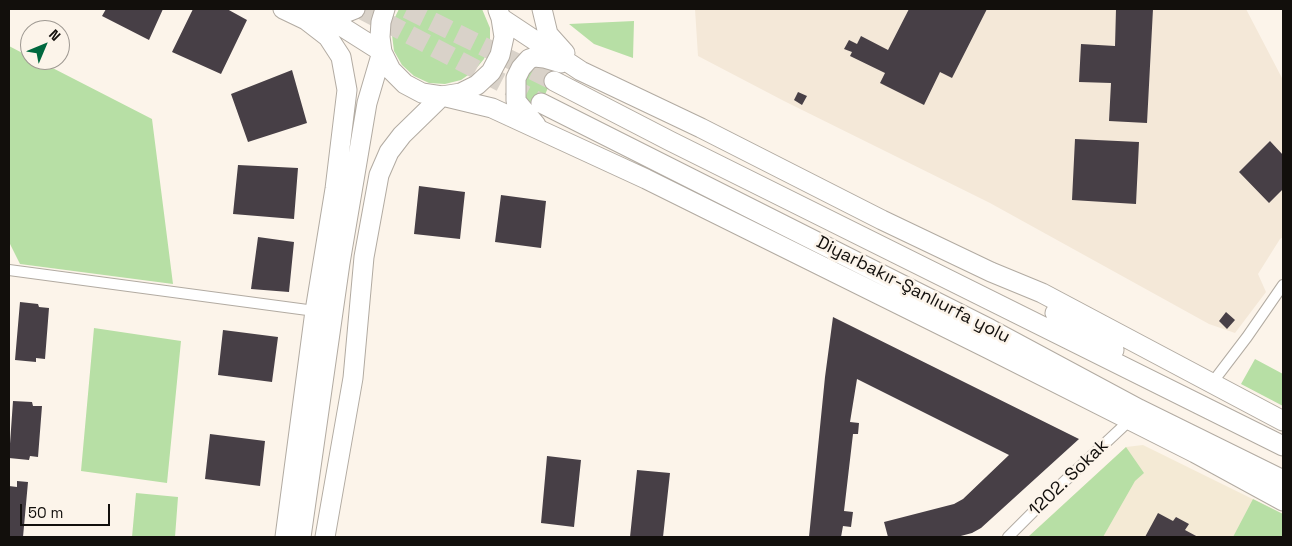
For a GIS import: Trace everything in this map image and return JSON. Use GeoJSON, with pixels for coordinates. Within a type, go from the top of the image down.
{"type":"FeatureCollection","features":[{"type":"Feature","properties":{"kind":"highway"},"geometry":{"type":"LineString","coordinates":[[283,9],[306,20],[328,36],[341,57],[348,90],[335,188],[315,311],[285,537]]}},
{"type":"Feature","properties":{"kind":"highway"},"geometry":{"type":"LineString","coordinates":[[314,9],[382,52]]}},
{"type":"Feature","properties":{"kind":"highway"},"geometry":{"type":"LineString","coordinates":[[325,9],[346,13],[355,9]]}},
{"type":"Feature","properties":{"kind":"highway"},"geometry":{"type":"LineString","coordinates":[[385,9],[381,22],[382,52],[391,70],[405,84],[422,93],[492,108],[646,179],[987,348],[1134,415],[1194,453],[1283,500]]}},
{"type":"Feature","properties":{"kind":"highway"},"geometry":{"type":"LineString","coordinates":[[542,9],[548,34],[581,70]]}},
{"type":"Feature","properties":{"kind":"highway"},"geometry":{"type":"LineString","coordinates":[[499,13],[581,70]]}},
{"type":"Feature","properties":{"kind":"highway"},"geometry":{"type":"LineString","coordinates":[[325,537],[353,378],[364,257],[378,175],[389,152],[402,134],[442,96],[460,93],[477,85],[491,72],[500,55],[504,37],[499,13]]}},
{"type":"Feature","properties":{"kind":"highway"},"geometry":{"type":"LineString","coordinates":[[301,537],[343,244],[367,103],[382,52]]}},
{"type":"Feature","properties":{"kind":"highway"},"geometry":{"type":"LineString","coordinates":[[539,129],[516,101],[516,78],[521,68],[529,59],[544,58],[581,70],[991,272],[1042,293],[1283,421]]}},
{"type":"Feature","properties":{"kind":"highway","name":"Diyarbakır-Şanlıurfa yolu"},"geometry":{"type":"LineString","coordinates":[[554,81],[1283,446]]}},
{"type":"Feature","properties":{"kind":"highway","name":"Diyarbakır-Şanlıurfa yolu"},"geometry":{"type":"LineString","coordinates":[[541,103],[990,329],[1134,415],[1283,480]]}},
{"type":"Feature","properties":{"kind":"highway"},"geometry":{"type":"LineString","coordinates":[[991,272],[1195,402]]}},
{"type":"Feature","properties":{"kind":"street"},"geometry":{"type":"LineString","coordinates":[[9,270],[315,311]]}},
{"type":"Feature","properties":{"kind":"street"},"geometry":{"type":"LineString","coordinates":[[1212,383],[1283,286]]}},
{"type":"Feature","properties":{"kind":"street","name":"1202. Sokak"},"geometry":{"type":"LineString","coordinates":[[1008,537],[1134,415]]}},
{"type":"Feature","properties":{"kind":"shaded area"},"geometry":{"type":"Polygon","coordinates":[[[695,9],[1246,9],[1283,80],[1283,237],[1258,274],[1266,292],[1235,333],[1209,324],[990,203],[784,101],[698,56],[695,9]]]}},
{"type":"Feature","properties":{"kind":"shaded area"},"geometry":{"type":"Polygon","coordinates":[[[1143,445],[1283,514],[1283,537],[1028,537],[1126,447],[1143,445]]]}},
{"type":"Feature","properties":{"kind":"green space"},"geometry":{"type":"Polygon","coordinates":[[[399,9],[482,9],[490,28],[490,44],[484,59],[474,71],[461,80],[445,84],[429,83],[414,76],[402,65],[394,51],[392,35],[394,19],[399,9]]]}},
{"type":"Feature","properties":{"kind":"green space"},"geometry":{"type":"Polygon","coordinates":[[[634,21],[633,58],[594,44],[569,24],[634,21]]]}},
{"type":"Feature","properties":{"kind":"green space"},"geometry":{"type":"Polygon","coordinates":[[[9,46],[20,52],[20,70],[56,70],[152,119],[173,284],[20,264],[9,242],[9,46]]]}},
{"type":"Feature","properties":{"kind":"green space"},"geometry":{"type":"Polygon","coordinates":[[[539,67],[556,69],[538,111],[528,103],[522,94],[522,86],[529,72],[539,67]]]}},
{"type":"Feature","properties":{"kind":"green space"},"geometry":{"type":"Polygon","coordinates":[[[94,328],[181,341],[167,483],[81,471],[94,328]]]}},
{"type":"Feature","properties":{"kind":"green space"},"geometry":{"type":"Polygon","coordinates":[[[1255,359],[1283,374],[1283,406],[1241,384],[1255,359]]]}},
{"type":"Feature","properties":{"kind":"green space"},"geometry":{"type":"Polygon","coordinates":[[[1126,447],[1144,473],[1135,481],[1103,537],[1028,537],[1126,447]]]}},
{"type":"Feature","properties":{"kind":"green space"},"geometry":{"type":"Polygon","coordinates":[[[136,493],[178,497],[175,537],[132,537],[136,493]]]}},
{"type":"Feature","properties":{"kind":"green space"},"geometry":{"type":"Polygon","coordinates":[[[1253,499],[1283,514],[1283,537],[1233,537],[1253,499]]]}},
{"type":"Feature","properties":{"kind":"building"},"geometry":{"type":"Polygon","coordinates":[[[106,9],[163,9],[149,40],[102,16],[106,9]]]}},
{"type":"Feature","properties":{"kind":"building"},"geometry":{"type":"Polygon","coordinates":[[[193,9],[227,9],[247,20],[221,74],[172,52],[193,9]]]}},
{"type":"Feature","properties":{"kind":"building"},"geometry":{"type":"Polygon","coordinates":[[[909,9],[987,9],[952,78],[940,72],[924,105],[880,83],[885,73],[850,56],[852,52],[844,49],[849,40],[857,44],[861,36],[888,50],[909,9]]]}},
{"type":"Feature","properties":{"kind":"building"},"geometry":{"type":"Polygon","coordinates":[[[1116,9],[1153,9],[1147,123],[1109,121],[1111,83],[1079,82],[1081,44],[1115,46],[1116,9]]]}},
{"type":"Feature","properties":{"kind":"building"},"geometry":{"type":"Polygon","coordinates":[[[292,70],[307,123],[248,142],[231,94],[292,70]]]}},
{"type":"Feature","properties":{"kind":"building"},"geometry":{"type":"Polygon","coordinates":[[[798,92],[807,96],[802,105],[794,100],[798,92]]]}},
{"type":"Feature","properties":{"kind":"building"},"geometry":{"type":"Polygon","coordinates":[[[1075,139],[1139,142],[1136,204],[1072,200],[1075,139]]]}},
{"type":"Feature","properties":{"kind":"building"},"geometry":{"type":"Polygon","coordinates":[[[1270,141],[1283,155],[1283,189],[1269,203],[1239,172],[1270,141]]]}},
{"type":"Feature","properties":{"kind":"building"},"geometry":{"type":"Polygon","coordinates":[[[238,165],[298,168],[294,219],[233,214],[238,165]]]}},
{"type":"Feature","properties":{"kind":"building"},"geometry":{"type":"Polygon","coordinates":[[[419,186],[465,192],[460,239],[414,234],[419,186]]]}},
{"type":"Feature","properties":{"kind":"building"},"geometry":{"type":"Polygon","coordinates":[[[501,195],[546,201],[541,248],[495,242],[501,195]]]}},
{"type":"Feature","properties":{"kind":"building"},"geometry":{"type":"Polygon","coordinates":[[[258,237],[294,242],[289,292],[251,289],[258,237]]]}},
{"type":"Feature","properties":{"kind":"building"},"geometry":{"type":"Polygon","coordinates":[[[20,302],[38,304],[39,307],[49,308],[45,359],[36,358],[36,362],[15,360],[20,302]]]}},
{"type":"Feature","properties":{"kind":"building"},"geometry":{"type":"Polygon","coordinates":[[[1226,312],[1235,320],[1227,329],[1219,321],[1226,312]]]}},
{"type":"Feature","properties":{"kind":"building"},"geometry":{"type":"Polygon","coordinates":[[[833,317],[1079,439],[981,528],[972,533],[957,537],[888,537],[884,522],[954,504],[963,499],[1009,455],[857,379],[850,422],[859,423],[858,434],[853,434],[844,511],[853,512],[851,527],[843,526],[841,537],[809,537],[833,317]]]}},
{"type":"Feature","properties":{"kind":"building"},"geometry":{"type":"Polygon","coordinates":[[[223,330],[278,337],[272,382],[218,375],[223,330]]]}},
{"type":"Feature","properties":{"kind":"building"},"geometry":{"type":"Polygon","coordinates":[[[13,401],[32,402],[33,406],[42,406],[38,457],[30,456],[29,460],[9,458],[13,401]]]}},
{"type":"Feature","properties":{"kind":"building"},"geometry":{"type":"Polygon","coordinates":[[[210,434],[265,441],[260,486],[205,479],[210,434]]]}},
{"type":"Feature","properties":{"kind":"building"},"geometry":{"type":"Polygon","coordinates":[[[547,456],[581,460],[574,527],[541,523],[547,456]]]}},
{"type":"Feature","properties":{"kind":"building"},"geometry":{"type":"Polygon","coordinates":[[[637,470],[670,473],[663,537],[630,537],[637,470]]]}},
{"type":"Feature","properties":{"kind":"building"},"geometry":{"type":"Polygon","coordinates":[[[17,481],[28,482],[23,537],[9,537],[9,486],[17,487],[17,481]]]}},
{"type":"Feature","properties":{"kind":"building"},"geometry":{"type":"Polygon","coordinates":[[[1158,513],[1173,521],[1176,517],[1189,524],[1185,530],[1198,537],[1145,537],[1158,513]]]}},
{"type":"Feature","properties":{"kind":"tunnel"},"geometry":{"type":"LineString","coordinates":[[360,9],[541,103]]}},
{"type":"Feature","properties":{"kind":"tunnel"},"geometry":{"type":"LineString","coordinates":[[407,9],[554,81]]}}]}
